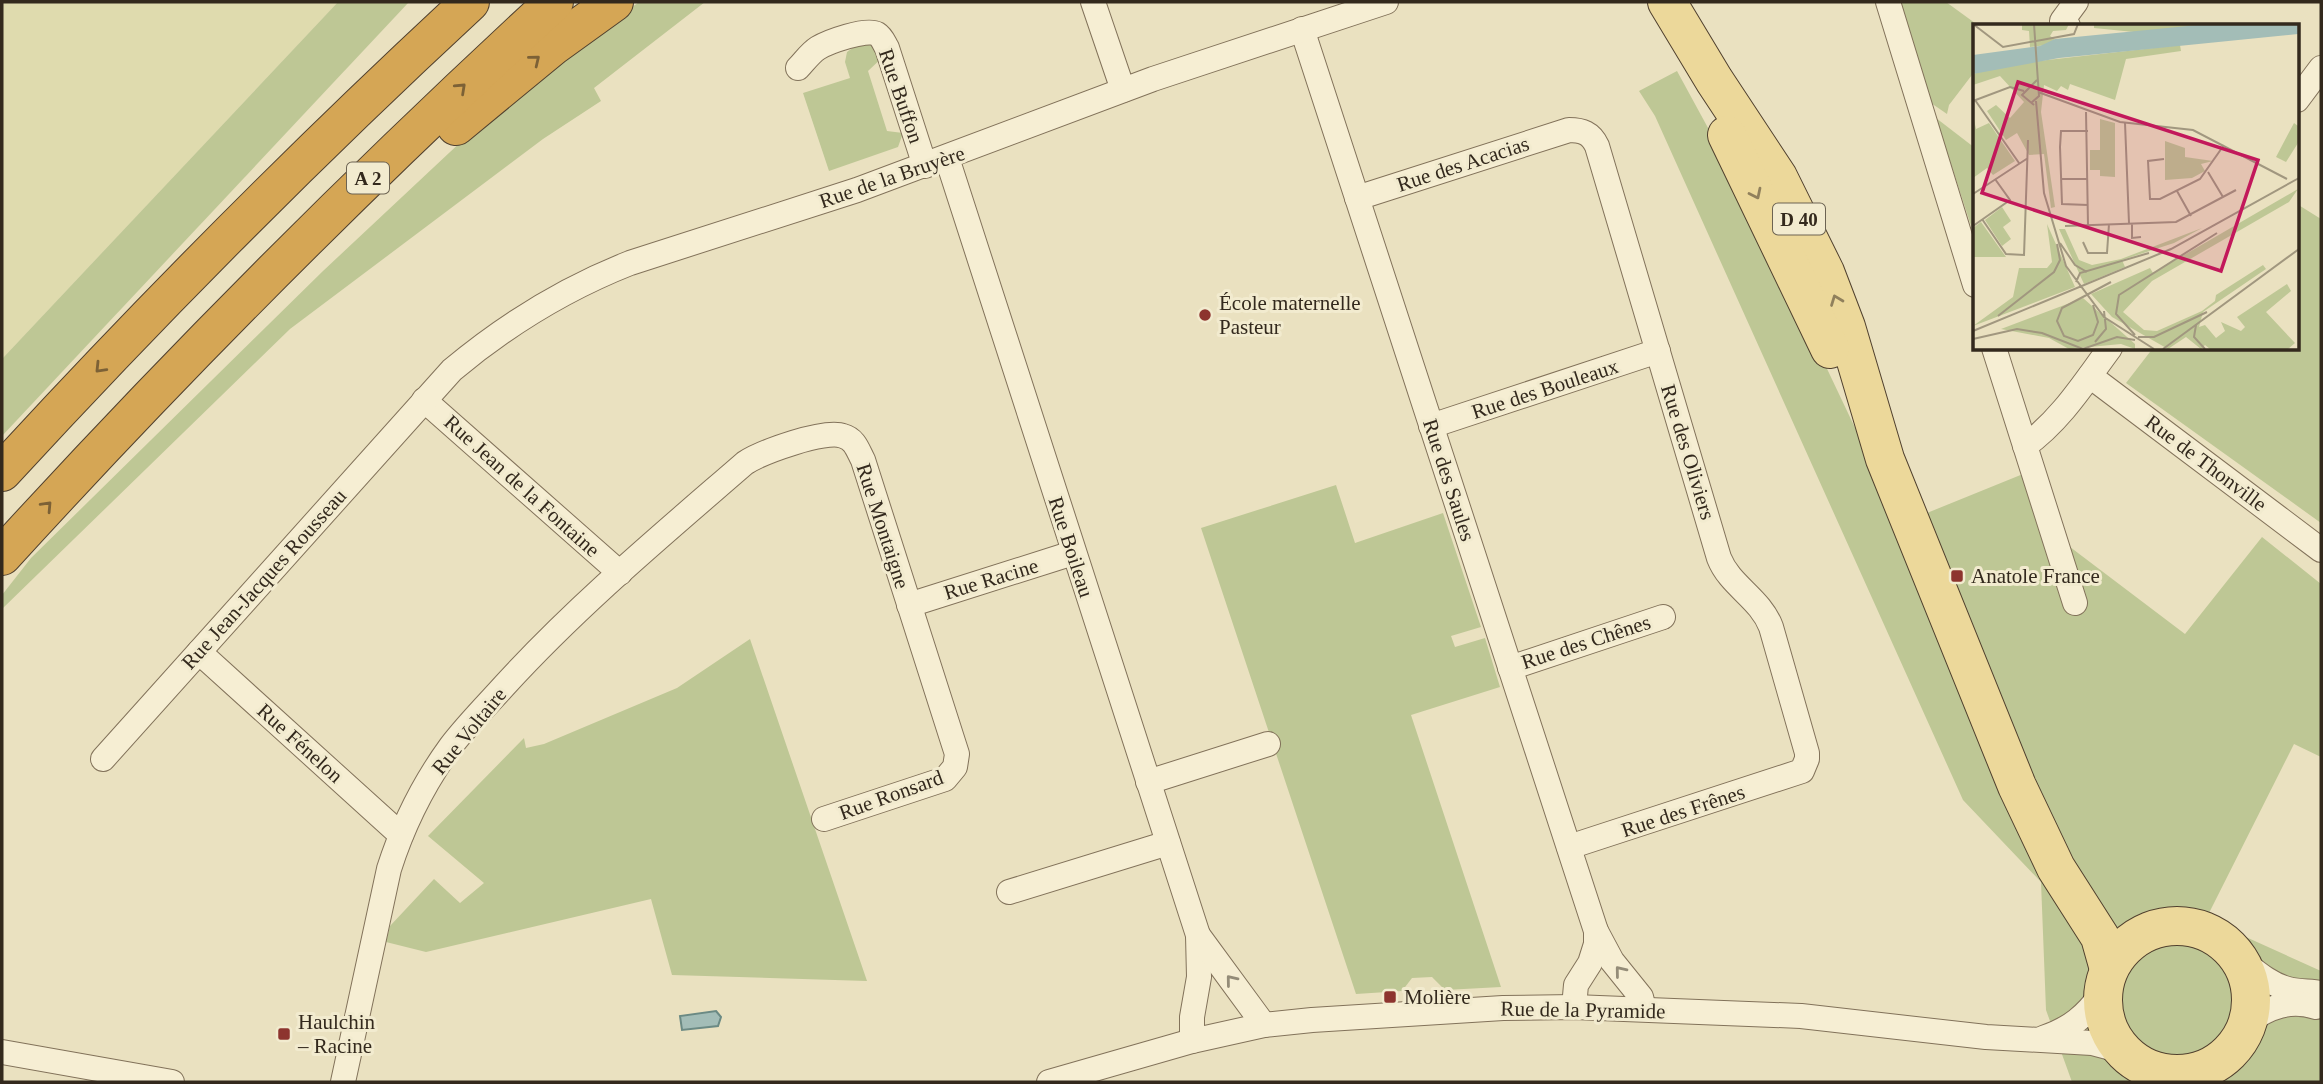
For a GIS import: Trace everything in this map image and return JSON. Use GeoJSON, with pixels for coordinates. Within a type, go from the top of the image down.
{"type":"FeatureCollection","features":[{"type":"Feature","properties":{"kind":"highway"},"geometry":{"type":"LineString","coordinates":[[147,318],[242,200],[430,2]]}},
{"type":"Feature","properties":{"kind":"highway","name":"A 2"},"geometry":{"type":"LineString","coordinates":[[2,472],[147,318],[306,159],[470,2]]}},
{"type":"Feature","properties":{"kind":"highway","name":"A 2"},"geometry":{"type":"LineString","coordinates":[[2,556],[186,360],[374,172],[554,2]]}},
{"type":"Feature","properties":{"kind":"highway"},"geometry":{"type":"LineString","coordinates":[[186,360],[293,275],[468,115],[553,46],[614,2]]}},
{"type":"Feature","properties":{"kind":"main road","name":"D 40"},"geometry":{"type":"LineString","coordinates":[[1654,2],[1719,119],[1857,406],[1885,458]]}},
{"type":"Feature","properties":{"kind":"main road","name":"D 40"},"geometry":{"type":"LineString","coordinates":[[1667,2],[1714,80],[1770,163],[1815,252],[1846,327],[1885,458],[2017,786],[2046,848],[2100,937],[2106,981]]}},
{"type":"Feature","properties":{"kind":"main road","name":"D 40"},"geometry":{"type":"LineString","coordinates":[[2074,894],[2107,918],[2126,926],[2152,930]]}},
{"type":"Feature","properties":{"kind":"main road"},"geometry":{"type":"LineString","coordinates":[[2183,926],[2204,931],[2222,941],[2236,956],[2246,973],[2251,993],[2248,1022],[2234,1047],[2221,1060],[2197,1076],[2169,1074],[2134,1065],[2112,1037],[2105,1020],[2106,981],[2127,945],[2152,930],[2183,926]]}},
{"type":"Feature","properties":{"kind":"street"},"geometry":{"type":"LineString","coordinates":[[1093,2],[1123,90]]}},
{"type":"Feature","properties":{"kind":"street","name":"Rue de la Bruyère"},"geometry":{"type":"LineString","coordinates":[[425,400],[452,370],[514,322],[598,275],[857,190],[1123,90],[1386,2]]}},
{"type":"Feature","properties":{"kind":"street"},"geometry":{"type":"LineString","coordinates":[[1888,2],[1973,278]]}},
{"type":"Feature","properties":{"kind":"street"},"geometry":{"type":"LineString","coordinates":[[2066,24],[2062,21],[2076,2]]}},
{"type":"Feature","properties":{"kind":"street","name":"Rue des Saules"},"geometry":{"type":"LineString","coordinates":[[1302,29],[1596,931],[1619,971],[1641,997],[1644,1009]]}},
{"type":"Feature","properties":{"kind":"street","name":"Rue Buffon"},"geometry":{"type":"LineString","coordinates":[[798,68],[814,51],[828,43],[869,32],[880,36],[936,162]]}},
{"type":"Feature","properties":{"kind":"street"},"geometry":{"type":"LineString","coordinates":[[2298,99],[2321,68]]}},
{"type":"Feature","properties":{"kind":"street","name":"Rue des Acacias"},"geometry":{"type":"LineString","coordinates":[[1357,198],[1569,130]]}},
{"type":"Feature","properties":{"kind":"street","name":"Rue des Oliviers"},"geometry":{"type":"LineString","coordinates":[[1569,130],[1589,134],[1597,146],[1723,566],[1732,581],[1763,610],[1771,626],[1807,752],[1806,765],[1796,775]]}},
{"type":"Feature","properties":{"kind":"street","name":"Rue Boileau"},"geometry":{"type":"LineString","coordinates":[[936,162],[1073,553],[1198,934],[1199,977],[1192,1017],[1192,1041]]}},
{"type":"Feature","properties":{"kind":"street"},"geometry":{"type":"LineString","coordinates":[[1995,350],[2075,603]]}},
{"type":"Feature","properties":{"kind":"street"},"geometry":{"type":"LineString","coordinates":[[2025,446],[2051,426],[2109,350]]}},
{"type":"Feature","properties":{"kind":"street","name":"Rue des Bouleaux"},"geometry":{"type":"LineString","coordinates":[[1431,426],[1658,351]]}},
{"type":"Feature","properties":{"kind":"street","name":"Rue de Thonville"},"geometry":{"type":"LineString","coordinates":[[2090,376],[2321,550]]}},
{"type":"Feature","properties":{"kind":"street","name":"Rue Jean de la Fontaine"},"geometry":{"type":"LineString","coordinates":[[425,400],[620,573]]}},
{"type":"Feature","properties":{"kind":"street","name":"Rue Jean-Jacques Rousseau"},"geometry":{"type":"LineString","coordinates":[[103,759],[425,400]]}},
{"type":"Feature","properties":{"kind":"street","name":"Rue Montaigne"},"geometry":{"type":"LineString","coordinates":[[708,495],[752,458],[823,435],[847,437],[856,446],[863,460],[956,747],[955,767]]}},
{"type":"Feature","properties":{"kind":"street","name":"Rue Voltaire"},"geometry":{"type":"LineString","coordinates":[[342,1082],[385,882],[401,835],[425,787],[459,736],[531,656],[708,495]]}},
{"type":"Feature","properties":{"kind":"street","name":"Rue Racine"},"geometry":{"type":"LineString","coordinates":[[909,605],[1073,553]]}},
{"type":"Feature","properties":{"kind":"street","name":"Rue des Chênes"},"geometry":{"type":"LineString","coordinates":[[1510,668],[1663,617]]}},
{"type":"Feature","properties":{"kind":"street","name":"Rue Fénelon"},"geometry":{"type":"LineString","coordinates":[[199,652],[401,835]]}},
{"type":"Feature","properties":{"kind":"street"},"geometry":{"type":"LineString","coordinates":[[1148,782],[1268,744]]}},
{"type":"Feature","properties":{"kind":"street","name":"Rue Ronsard"},"geometry":{"type":"LineString","coordinates":[[824,819],[938,782],[945,779],[955,767]]}},
{"type":"Feature","properties":{"kind":"street","name":"Rue des Frênes"},"geometry":{"type":"LineString","coordinates":[[1569,847],[1796,775]]}},
{"type":"Feature","properties":{"kind":"street"},"geometry":{"type":"LineString","coordinates":[[1009,892],[1168,843]]}},
{"type":"Feature","properties":{"kind":"street","name":"Rue des Saules"},"geometry":{"type":"LineString","coordinates":[[1574,1007],[1576,985],[1590,963],[1596,944],[1596,931]]}},
{"type":"Feature","properties":{"kind":"street","name":"Rue Boileau"},"geometry":{"type":"LineString","coordinates":[[1198,934],[1264,1025]]}},
{"type":"Feature","properties":{"kind":"street"},"geometry":{"type":"LineString","coordinates":[[2236,956],[2260,975],[2284,988],[2321,993]]}},
{"type":"Feature","properties":{"kind":"street","name":"Rue de la Pyramide"},"geometry":{"type":"LineString","coordinates":[[2039,1040],[2076,1023],[2091,1010],[2106,981]]}},
{"type":"Feature","properties":{"kind":"street"},"geometry":{"type":"LineString","coordinates":[[2248,1022],[2278,1006],[2299,1004],[2321,1009]]}},
{"type":"Feature","properties":{"kind":"street","name":"Rue de la Pyramide"},"geometry":{"type":"LineString","coordinates":[[1049,1082],[1192,1041],[1264,1025],[1503,1008],[1574,1007],[1801,1016],[1986,1037],[2100,1044],[2134,1065]]}},
{"type":"Feature","properties":{"kind":"street"},"geometry":{"type":"LineString","coordinates":[[2,1052],[172,1082]]}},
{"type":"Feature","properties":{"kind":"shaded area"},"geometry":{"type":"Polygon","coordinates":[[[2,2],[338,2],[2,359],[2,2]]]}},
{"type":"Feature","properties":{"kind":"green space"},"geometry":{"type":"Polygon","coordinates":[[[338,2],[409,2],[2,436],[2,359],[338,2]]]}},
{"type":"Feature","properties":{"kind":"green space"},"geometry":{"type":"Polygon","coordinates":[[[639,2],[705,2],[594,88],[601,101],[543,139],[290,329],[2,609],[2,595],[31,558],[323,271],[497,108],[639,2]]]}},
{"type":"Feature","properties":{"kind":"green space"},"geometry":{"type":"Polygon","coordinates":[[[1900,2],[1946,2],[1976,24],[1973,24],[1973,74],[1949,105],[1947,114],[1931,103],[1900,2]]]}},
{"type":"Feature","properties":{"kind":"green space"},"geometry":{"type":"Polygon","coordinates":[[[861,42],[871,42],[885,55],[868,71],[887,131],[903,133],[898,147],[829,171],[803,93],[850,78],[845,62],[847,52],[861,42]]]}},
{"type":"Feature","properties":{"kind":"green space"},"geometry":{"type":"Polygon","coordinates":[[[1677,71],[1744,194],[1857,432],[1922,515],[2023,474],[2041,525],[2185,634],[2262,537],[2321,584],[2321,757],[2294,744],[2206,919],[2321,971],[2321,1082],[2072,1082],[2046,1010],[2041,882],[1963,800],[1655,116],[1639,91],[1677,71]]]}},
{"type":"Feature","properties":{"kind":"green space"},"geometry":{"type":"Polygon","coordinates":[[[1936,118],[1973,146],[1973,232],[1936,118]]]}},
{"type":"Feature","properties":{"kind":"green space"},"geometry":{"type":"Polygon","coordinates":[[[2298,205],[2321,219],[2321,523],[2126,383],[2151,350],[2298,350],[2298,205]]]}},
{"type":"Feature","properties":{"kind":"green space"},"geometry":{"type":"Polygon","coordinates":[[[1336,485],[1355,543],[1443,513],[1481,627],[1451,636],[1455,647],[1485,638],[1500,687],[1411,715],[1501,987],[1445,990],[1432,977],[1412,978],[1402,991],[1356,994],[1201,528],[1336,485]]]}},
{"type":"Feature","properties":{"kind":"green space"},"geometry":{"type":"Polygon","coordinates":[[[750,639],[867,981],[672,975],[651,899],[426,952],[386,942],[390,926],[434,879],[460,903],[484,883],[428,836],[524,738],[526,748],[544,744],[677,688],[750,639]]]}},
{"type":"Feature","properties":{"kind":"water"},"geometry":{"type":"Polygon","coordinates":[[[716,1011],[721,1017],[718,1026],[682,1030],[680,1016],[716,1011]]]}},
{"type":"Feature","properties":{"kind":"place","name":"École maternelle Pasteur"},"geometry":{"type":"Point","coordinates":[1205,315]}},
{"type":"Feature","properties":{"kind":"place","name":"Anatole France"},"geometry":{"type":"Point","coordinates":[1957,576]}},
{"type":"Feature","properties":{"kind":"place","name":"Molière"},"geometry":{"type":"Point","coordinates":[1390,997]}},
{"type":"Feature","properties":{"kind":"place","name":"Haulchin – Racine"},"geometry":{"type":"Point","coordinates":[284,1034]}}]}
